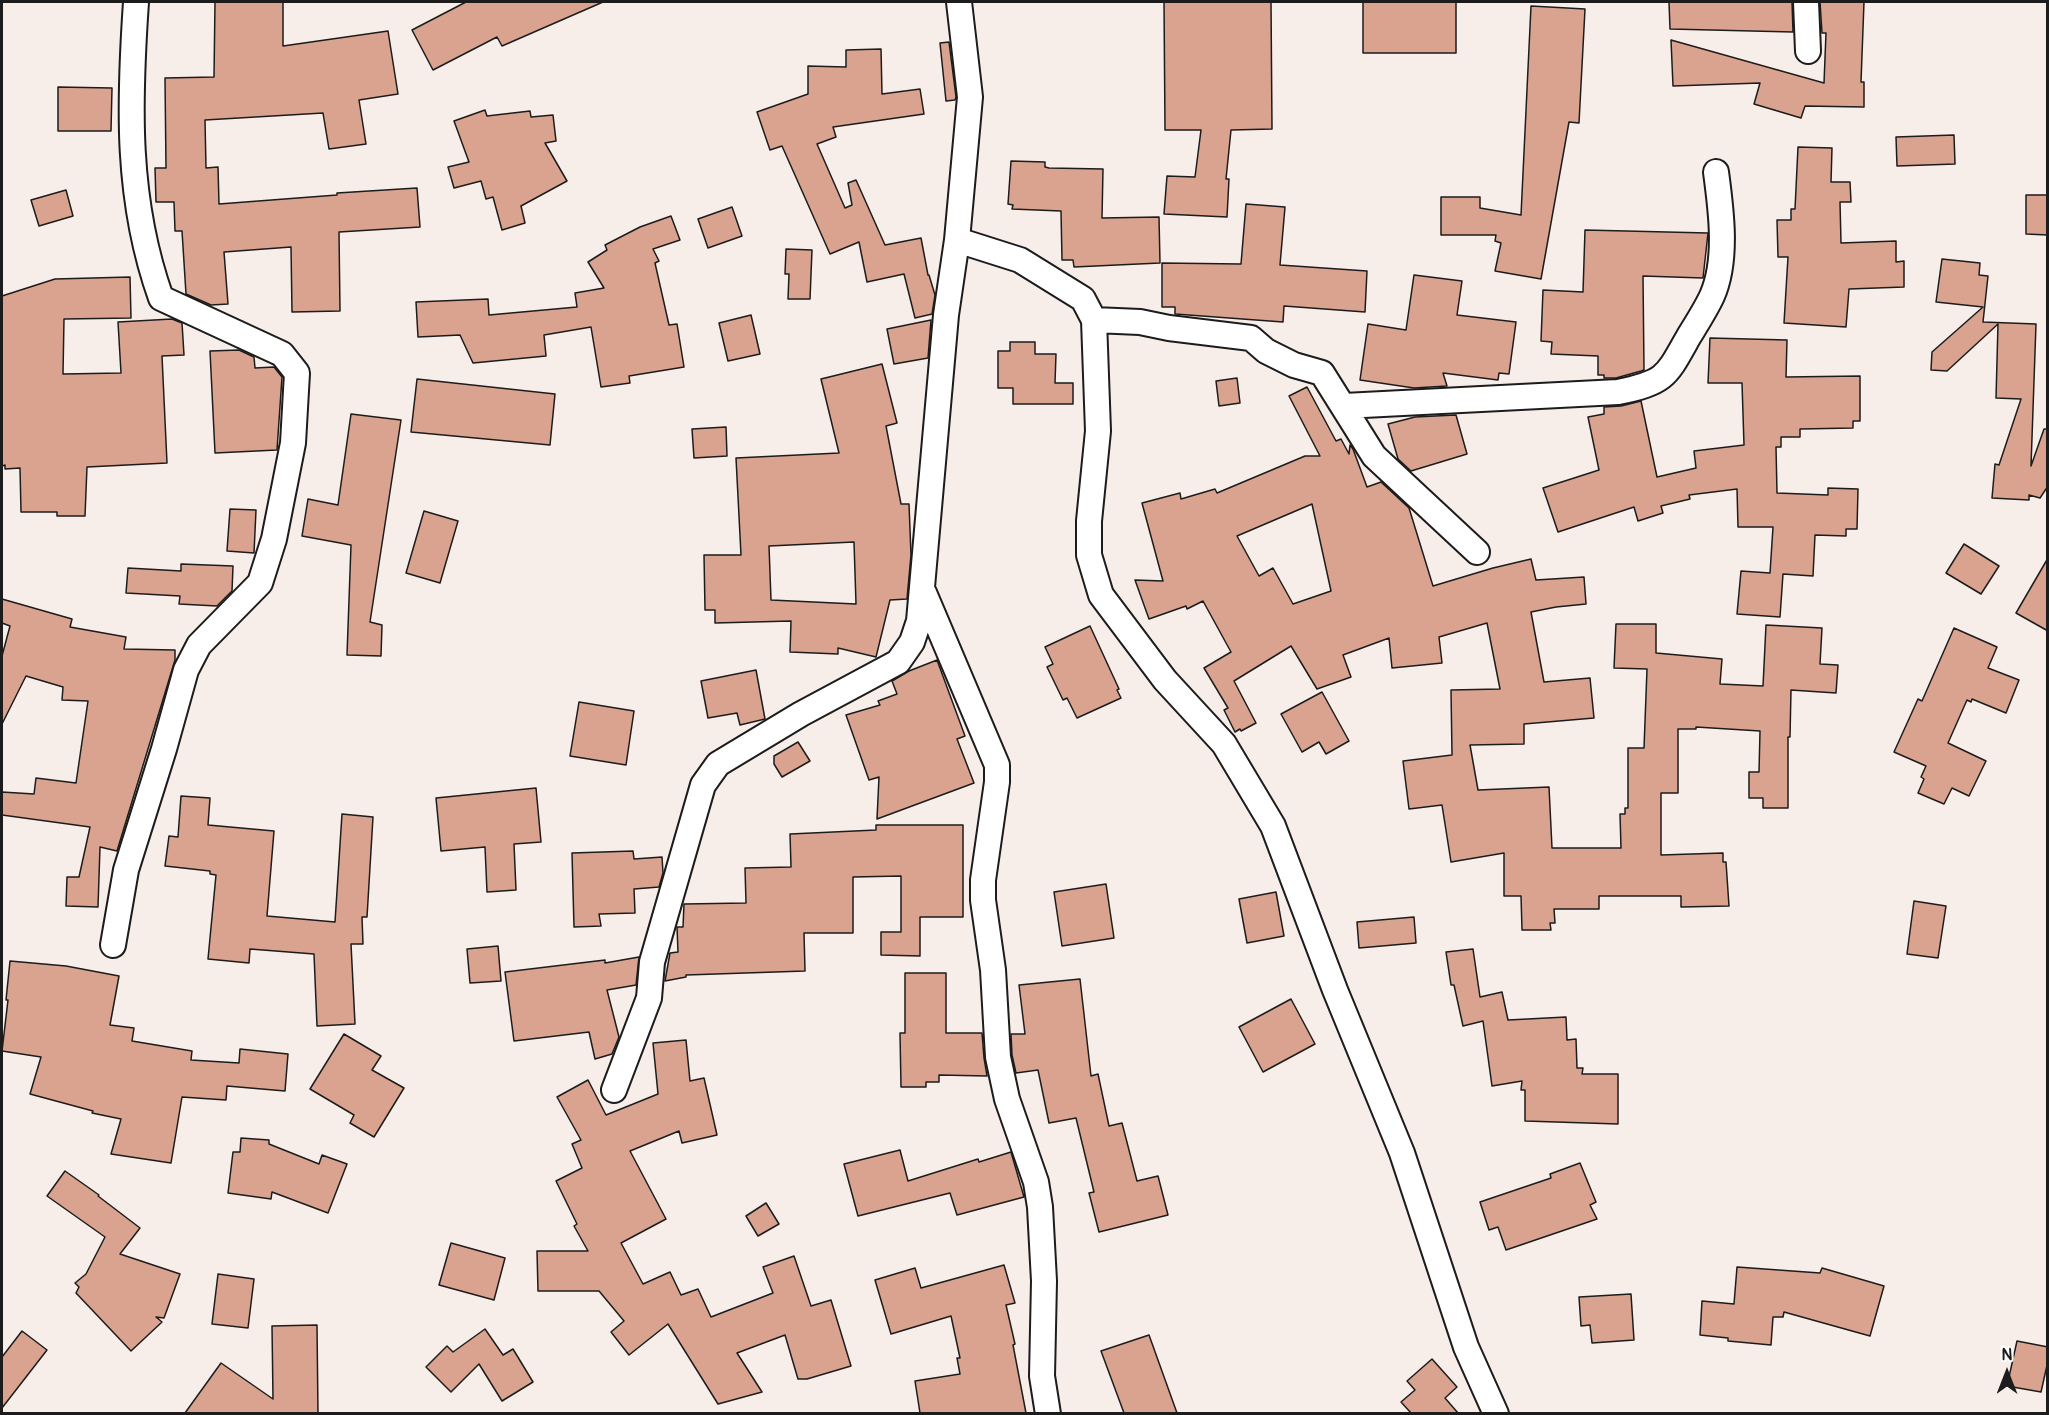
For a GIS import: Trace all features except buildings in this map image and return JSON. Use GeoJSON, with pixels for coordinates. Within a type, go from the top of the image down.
{"type":"FeatureCollection","features":[{"type":"Feature","properties":{"kind":"street"},"geometry":{"type":"LineString","coordinates":[[113,945],[126,870],[186,670],[199,645],[260,583],[270,550],[293,443],[297,373],[282,354],[161,298],[151,271],[136,200],[132,122],[136,2]]}},
{"type":"Feature","properties":{"kind":"street"},"geometry":{"type":"LineString","coordinates":[[614,1090],[649,998],[652,962],[703,785],[718,764],[801,714],[898,662],[912,642],[919,621],[946,315],[957,240],[970,97],[959,2]]}},
{"type":"Feature","properties":{"kind":"street"},"geometry":{"type":"LineString","coordinates":[[1806,2],[1808,51]]}},
{"type":"Feature","properties":{"kind":"street"},"geometry":{"type":"LineString","coordinates":[[1344,406],[1618,392],[1647,386],[1668,374],[1712,296],[1718,279],[1723,227],[1716,172]]}},
{"type":"Feature","properties":{"kind":"street"},"geometry":{"type":"LineString","coordinates":[[957,240],[1020,260],[1083,299],[1094,320],[1098,431],[1089,521],[1089,555],[1101,595],[1165,680],[1224,744],[1273,826],[1335,990],[1402,1153],[1466,1347],[1496,1413]]}},
{"type":"Feature","properties":{"kind":"street"},"geometry":{"type":"LineString","coordinates":[[1094,320],[1140,322],[1169,328],[1251,338],[1266,351],[1294,364],[1322,373],[1374,456],[1477,552]]}},
{"type":"Feature","properties":{"kind":"street"},"geometry":{"type":"LineString","coordinates":[[922,590],[997,765],[997,782],[983,880],[983,900],[993,970],[998,1057],[1007,1099],[1036,1182],[1040,1207],[1044,1281],[1042,1376],[1048,1413]]}}]}
